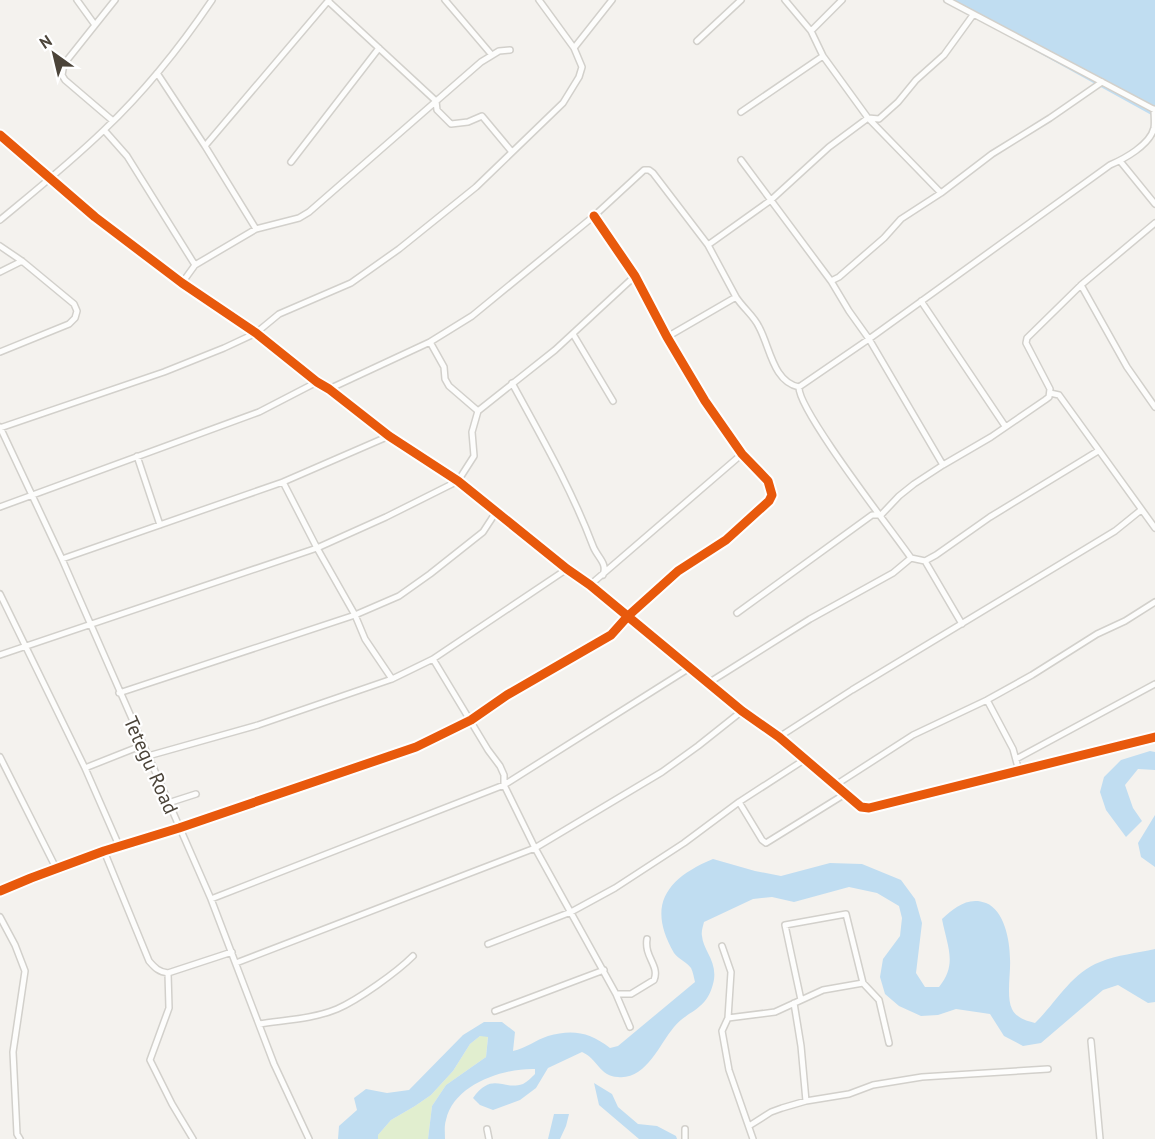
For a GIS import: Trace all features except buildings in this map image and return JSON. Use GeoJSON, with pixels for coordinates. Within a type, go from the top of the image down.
{"type":"FeatureCollection","features":[{"type":"Feature","properties":{"kind":"street"},"geometry":{"type":"LineString","coordinates":[[77,0],[95,25]]}},
{"type":"Feature","properties":{"kind":"street"},"geometry":{"type":"LineString","coordinates":[[113,121],[64,80],[62,75],[64,64],[115,0]]}},
{"type":"Feature","properties":{"kind":"street"},"geometry":{"type":"LineString","coordinates":[[0,220],[50,179],[113,121],[156,74],[194,27],[212,0]]}},
{"type":"Feature","properties":{"kind":"street"},"geometry":{"type":"LineString","coordinates":[[445,0],[491,54]]}},
{"type":"Feature","properties":{"kind":"street"},"geometry":{"type":"LineString","coordinates":[[0,428],[164,372],[256,333],[279,314],[351,283],[399,249],[476,187],[563,103],[579,77],[582,67],[574,48],[540,0]]}},
{"type":"Feature","properties":{"kind":"street"},"geometry":{"type":"LineString","coordinates":[[574,48],[612,0]]}},
{"type":"Feature","properties":{"kind":"street"},"geometry":{"type":"LineString","coordinates":[[697,41],[741,0]]}},
{"type":"Feature","properties":{"kind":"street"},"geometry":{"type":"LineString","coordinates":[[785,0],[812,31],[823,56],[868,118],[941,193]]}},
{"type":"Feature","properties":{"kind":"street"},"geometry":{"type":"LineString","coordinates":[[812,31],[842,0]]}},
{"type":"Feature","properties":{"kind":"street"},"geometry":{"type":"LineString","coordinates":[[947,0],[1154,110],[1154,129],[1147,140],[799,387],[798,393],[802,401],[863,494],[912,558],[925,561],[962,624]]}},
{"type":"Feature","properties":{"kind":"street"},"geometry":{"type":"LineString","coordinates":[[205,146],[329,1],[436,101],[437,110],[451,124],[468,122],[482,116],[512,152]]}},
{"type":"Feature","properties":{"kind":"street"},"geometry":{"type":"LineString","coordinates":[[708,245],[771,200],[829,147],[868,118],[879,119],[916,80],[944,55],[973,15]]}},
{"type":"Feature","properties":{"kind":"street"},"geometry":{"type":"LineString","coordinates":[[291,162],[379,48]]}},
{"type":"Feature","properties":{"kind":"street"},"geometry":{"type":"LineString","coordinates":[[182,283],[195,265],[256,230],[299,218],[309,212],[491,54],[510,50]]}},
{"type":"Feature","properties":{"kind":"street"},"geometry":{"type":"LineString","coordinates":[[741,112],[823,56]]}},
{"type":"Feature","properties":{"kind":"street"},"geometry":{"type":"LineString","coordinates":[[156,74],[205,146],[256,230]]}},
{"type":"Feature","properties":{"kind":"street"},"geometry":{"type":"LineString","coordinates":[[831,280],[839,277],[884,238],[901,219],[941,193],[992,154],[1050,118],[1102,81]]}},
{"type":"Feature","properties":{"kind":"street"},"geometry":{"type":"LineString","coordinates":[[104,130],[127,156],[195,265]]}},
{"type":"Feature","properties":{"kind":"street"},"geometry":{"type":"LineString","coordinates":[[0,135],[95,217],[182,283],[256,333],[389,436],[458,481],[567,569],[591,585],[742,711],[779,737],[861,807],[869,808],[1155,737]]}},
{"type":"Feature","properties":{"kind":"street"},"geometry":{"type":"LineString","coordinates":[[741,160],[831,280],[869,339],[943,465]]}},
{"type":"Feature","properties":{"kind":"street"},"geometry":{"type":"LineString","coordinates":[[1120,161],[1155,204]]}},
{"type":"Feature","properties":{"kind":"street"},"geometry":{"type":"LineString","coordinates":[[329,389],[430,342],[494,300],[594,216],[640,173],[649,170],[708,245],[736,297],[758,324],[779,374],[790,385],[799,387]]}},
{"type":"Feature","properties":{"kind":"street"},"geometry":{"type":"LineString","coordinates":[[0,891],[104,851],[120,848],[416,747],[471,720],[507,695],[611,635],[628,616],[678,571],[726,540],[769,501],[772,495],[768,481],[742,454],[705,401],[667,337],[635,276],[594,216]]}},
{"type":"Feature","properties":{"kind":"street"},"geometry":{"type":"LineString","coordinates":[[737,613],[772,585],[872,515],[880,515],[899,496],[943,465],[970,450],[1045,400],[1050,393],[1048,383],[1026,343],[1027,338],[1081,285],[1155,223]]}},
{"type":"Feature","properties":{"kind":"street"},"geometry":{"type":"LineString","coordinates":[[0,246],[74,304],[77,311],[75,318],[69,324],[0,352]]}},
{"type":"Feature","properties":{"kind":"street"},"geometry":{"type":"LineString","coordinates":[[0,272],[22,261]]}},
{"type":"Feature","properties":{"kind":"street"},"geometry":{"type":"LineString","coordinates":[[0,655],[318,548],[386,518],[458,481],[474,456],[472,432],[473,421],[478,411],[573,334],[635,276]]}},
{"type":"Feature","properties":{"kind":"street"},"geometry":{"type":"LineString","coordinates":[[1081,285],[1127,367],[1154,405]]}},
{"type":"Feature","properties":{"kind":"street"},"geometry":{"type":"LineString","coordinates":[[667,337],[736,297]]}},
{"type":"Feature","properties":{"kind":"street"},"geometry":{"type":"LineString","coordinates":[[921,301],[1005,426]]}},
{"type":"Feature","properties":{"kind":"street"},"geometry":{"type":"LineString","coordinates":[[573,334],[613,401]]}},
{"type":"Feature","properties":{"kind":"street"},"geometry":{"type":"LineString","coordinates":[[430,342],[444,367],[445,379],[449,386],[478,411]]}},
{"type":"Feature","properties":{"kind":"street"},"geometry":{"type":"LineString","coordinates":[[0,507],[259,412],[317,382]]}},
{"type":"Feature","properties":{"kind":"street"},"geometry":{"type":"LineString","coordinates":[[512,383],[573,495],[594,549],[603,562],[605,570],[603,575]]}},
{"type":"Feature","properties":{"kind":"street"},"geometry":{"type":"LineString","coordinates":[[1050,393],[1059,395],[1155,528]]}},
{"type":"Feature","properties":{"kind":"street","name":"Tetegu Road"},"geometry":{"type":"LineString","coordinates":[[0,428],[62,559],[211,899],[274,1064],[309,1139]]}},
{"type":"Feature","properties":{"kind":"street"},"geometry":{"type":"LineString","coordinates":[[62,559],[284,482],[389,436]]}},
{"type":"Feature","properties":{"kind":"street"},"geometry":{"type":"LineString","coordinates":[[925,561],[990,517],[1098,451]]}},
{"type":"Feature","properties":{"kind":"street"},"geometry":{"type":"LineString","coordinates":[[591,585],[742,454]]}},
{"type":"Feature","properties":{"kind":"street"},"geometry":{"type":"LineString","coordinates":[[137,456],[159,525]]}},
{"type":"Feature","properties":{"kind":"street"},"geometry":{"type":"LineString","coordinates":[[284,482],[356,615],[365,639],[392,679]]}},
{"type":"Feature","properties":{"kind":"street"},"geometry":{"type":"LineString","coordinates":[[779,737],[852,690],[1115,531],[1141,510]]}},
{"type":"Feature","properties":{"kind":"street"},"geometry":{"type":"LineString","coordinates":[[119,693],[356,615],[399,596],[483,532],[496,512]]}},
{"type":"Feature","properties":{"kind":"street"},"geometry":{"type":"LineString","coordinates":[[710,682],[810,619],[893,573],[912,558]]}},
{"type":"Feature","properties":{"kind":"street"},"geometry":{"type":"LineString","coordinates":[[148,756],[258,725],[392,679],[433,659],[567,569]]}},
{"type":"Feature","properties":{"kind":"street"},"geometry":{"type":"LineString","coordinates":[[0,594],[85,768],[120,848]]}},
{"type":"Feature","properties":{"kind":"street"},"geometry":{"type":"LineString","coordinates":[[834,786],[913,735],[987,700],[1155,602]]}},
{"type":"Feature","properties":{"kind":"street"},"geometry":{"type":"LineString","coordinates":[[433,659],[500,766],[504,775],[504,785],[535,848],[604,970],[630,1027]]}},
{"type":"Feature","properties":{"kind":"street"},"geometry":{"type":"LineString","coordinates":[[211,899],[504,785],[691,667]]}},
{"type":"Feature","properties":{"kind":"street"},"geometry":{"type":"LineString","coordinates":[[1016,759],[1155,684]]}},
{"type":"Feature","properties":{"kind":"street"},"geometry":{"type":"LineString","coordinates":[[987,700],[1008,738],[1020,771]]}},
{"type":"Feature","properties":{"kind":"street"},"geometry":{"type":"LineString","coordinates":[[236,963],[535,848],[662,772],[742,711]]}},
{"type":"Feature","properties":{"kind":"street"},"geometry":{"type":"LineString","coordinates":[[85,768],[143,745]]}},
{"type":"Feature","properties":{"kind":"street"},"geometry":{"type":"LineString","coordinates":[[0,757],[56,868]]}},
{"type":"Feature","properties":{"kind":"street"},"geometry":{"type":"LineString","coordinates":[[488,944],[571,912],[615,888],[804,760]]}},
{"type":"Feature","properties":{"kind":"street"},"geometry":{"type":"LineString","coordinates":[[168,802],[196,794]]}},
{"type":"Feature","properties":{"kind":"street"},"geometry":{"type":"LineString","coordinates":[[739,802],[766,843],[845,794]]}},
{"type":"Feature","properties":{"kind":"street"},"geometry":{"type":"LineString","coordinates":[[104,851],[149,961],[155,968],[168,973],[232,952]]}},
{"type":"Feature","properties":{"kind":"street"},"geometry":{"type":"LineString","coordinates":[[801,1000],[785,925],[846,914],[862,983],[879,1000],[888,1043]]}},
{"type":"Feature","properties":{"kind":"street"},"geometry":{"type":"LineString","coordinates":[[0,917],[15,945],[24,971],[13,1052],[17,1134],[20,1139]]}},
{"type":"Feature","properties":{"kind":"street"},"geometry":{"type":"LineString","coordinates":[[616,994],[631,993],[654,980],[656,972],[646,952],[647,939]]}},
{"type":"Feature","properties":{"kind":"street"},"geometry":{"type":"LineString","coordinates":[[722,946],[731,972],[728,1018],[722,1031],[729,1070],[753,1139]]}},
{"type":"Feature","properties":{"kind":"street"},"geometry":{"type":"LineString","coordinates":[[259,1024],[336,1010],[401,968],[413,956]]}},
{"type":"Feature","properties":{"kind":"street"},"geometry":{"type":"LineString","coordinates":[[495,1011],[604,970]]}},
{"type":"Feature","properties":{"kind":"street"},"geometry":{"type":"LineString","coordinates":[[168,973],[170,1008],[150,1060],[193,1139]]}},
{"type":"Feature","properties":{"kind":"street"},"geometry":{"type":"LineString","coordinates":[[728,1018],[775,1012],[823,990],[862,983]]}},
{"type":"Feature","properties":{"kind":"street"},"geometry":{"type":"LineString","coordinates":[[794,1004],[806,1101]]}},
{"type":"Feature","properties":{"kind":"street"},"geometry":{"type":"LineString","coordinates":[[1091,1041],[1100,1139]]}},
{"type":"Feature","properties":{"kind":"street"},"geometry":{"type":"LineString","coordinates":[[748,1126],[771,1112],[806,1101],[849,1094],[868,1086],[922,1077],[1048,1069]]}},
{"type":"Feature","properties":{"kind":"street"},"geometry":{"type":"LineString","coordinates":[[487,1129],[489,1139]]}},
{"type":"Feature","properties":{"kind":"street"},"geometry":{"type":"LineString","coordinates":[[685,1129],[685,1139]]}},
{"type":"Feature","properties":{"kind":"green space"},"geometry":{"type":"Polygon","coordinates":[[[480,1036],[488,1036],[486,1057],[446,1085],[432,1106],[428,1139],[378,1139],[378,1135],[391,1120],[431,1095],[453,1071],[470,1044],[480,1036]]]}},
{"type":"Feature","properties":{"kind":"water"},"geometry":{"type":"Polygon","coordinates":[[[943,0],[1155,0],[1155,117],[947,2],[943,0]]]}},
{"type":"Feature","properties":{"kind":"water"},"geometry":{"type":"Polygon","coordinates":[[[1150,751],[1155,752],[1155,770],[1138,769],[1125,785],[1133,808],[1142,821],[1126,837],[1106,810],[1100,792],[1104,777],[1121,760],[1150,751]]]}},
{"type":"Feature","properties":{"kind":"water"},"geometry":{"type":"Polygon","coordinates":[[[1155,815],[1155,867],[1141,857],[1138,843],[1155,815]]]}},
{"type":"Feature","properties":{"kind":"water"},"geometry":{"type":"Polygon","coordinates":[[[713,859],[781,876],[830,863],[862,864],[901,880],[915,899],[922,923],[916,973],[925,987],[939,987],[945,979],[950,962],[942,919],[956,907],[967,902],[986,903],[997,912],[1005,926],[1009,943],[1009,998],[1012,1009],[1019,1017],[1035,1023],[1072,981],[1090,967],[1113,958],[1155,949],[1155,1002],[1148,1003],[1118,985],[1103,990],[1041,1043],[1023,1046],[1004,1036],[990,1014],[956,1009],[938,1015],[921,1016],[899,1006],[885,994],[880,977],[883,959],[900,936],[902,918],[899,906],[877,893],[849,887],[794,902],[772,897],[753,899],[704,922],[703,941],[714,969],[710,993],[701,1005],[679,1021],[651,1060],[636,1073],[628,1076],[612,1076],[582,1052],[548,1068],[536,1088],[520,1100],[493,1110],[480,1105],[473,1098],[480,1090],[492,1084],[516,1086],[523,1084],[535,1074],[535,1069],[509,1071],[495,1075],[470,1088],[451,1107],[446,1120],[445,1139],[428,1139],[432,1106],[446,1085],[486,1057],[488,1037],[480,1036],[470,1044],[453,1071],[431,1095],[391,1120],[378,1135],[378,1139],[338,1139],[339,1126],[357,1110],[354,1098],[366,1089],[387,1093],[409,1090],[463,1035],[484,1022],[502,1022],[515,1032],[513,1051],[548,1036],[565,1033],[588,1035],[610,1048],[618,1046],[695,982],[691,968],[674,953],[666,936],[662,921],[662,907],[673,884],[684,875],[713,859]]]}},
{"type":"Feature","properties":{"kind":"water"},"geometry":{"type":"Polygon","coordinates":[[[594,1083],[612,1094],[618,1107],[638,1124],[657,1126],[676,1136],[677,1139],[639,1139],[599,1105],[594,1083]]]}},
{"type":"Feature","properties":{"kind":"water"},"geometry":{"type":"Polygon","coordinates":[[[554,1114],[569,1114],[560,1139],[548,1139],[554,1114]]]}},
{"type":"Feature","properties":{"kind":"cycle path"},"geometry":{"type":"LineString","coordinates":[[0,135],[95,217],[182,283],[256,333],[389,436],[458,481],[590,585],[742,711],[779,737],[861,807],[869,808],[1155,737]]}},
{"type":"Feature","properties":{"kind":"cycle path"},"geometry":{"type":"LineString","coordinates":[[0,891],[104,851],[179,828],[416,747],[471,720],[507,695],[611,635],[628,616],[678,571],[726,540],[769,501],[772,495],[768,481],[742,454],[705,401],[667,337],[635,276],[594,216]]}}]}
